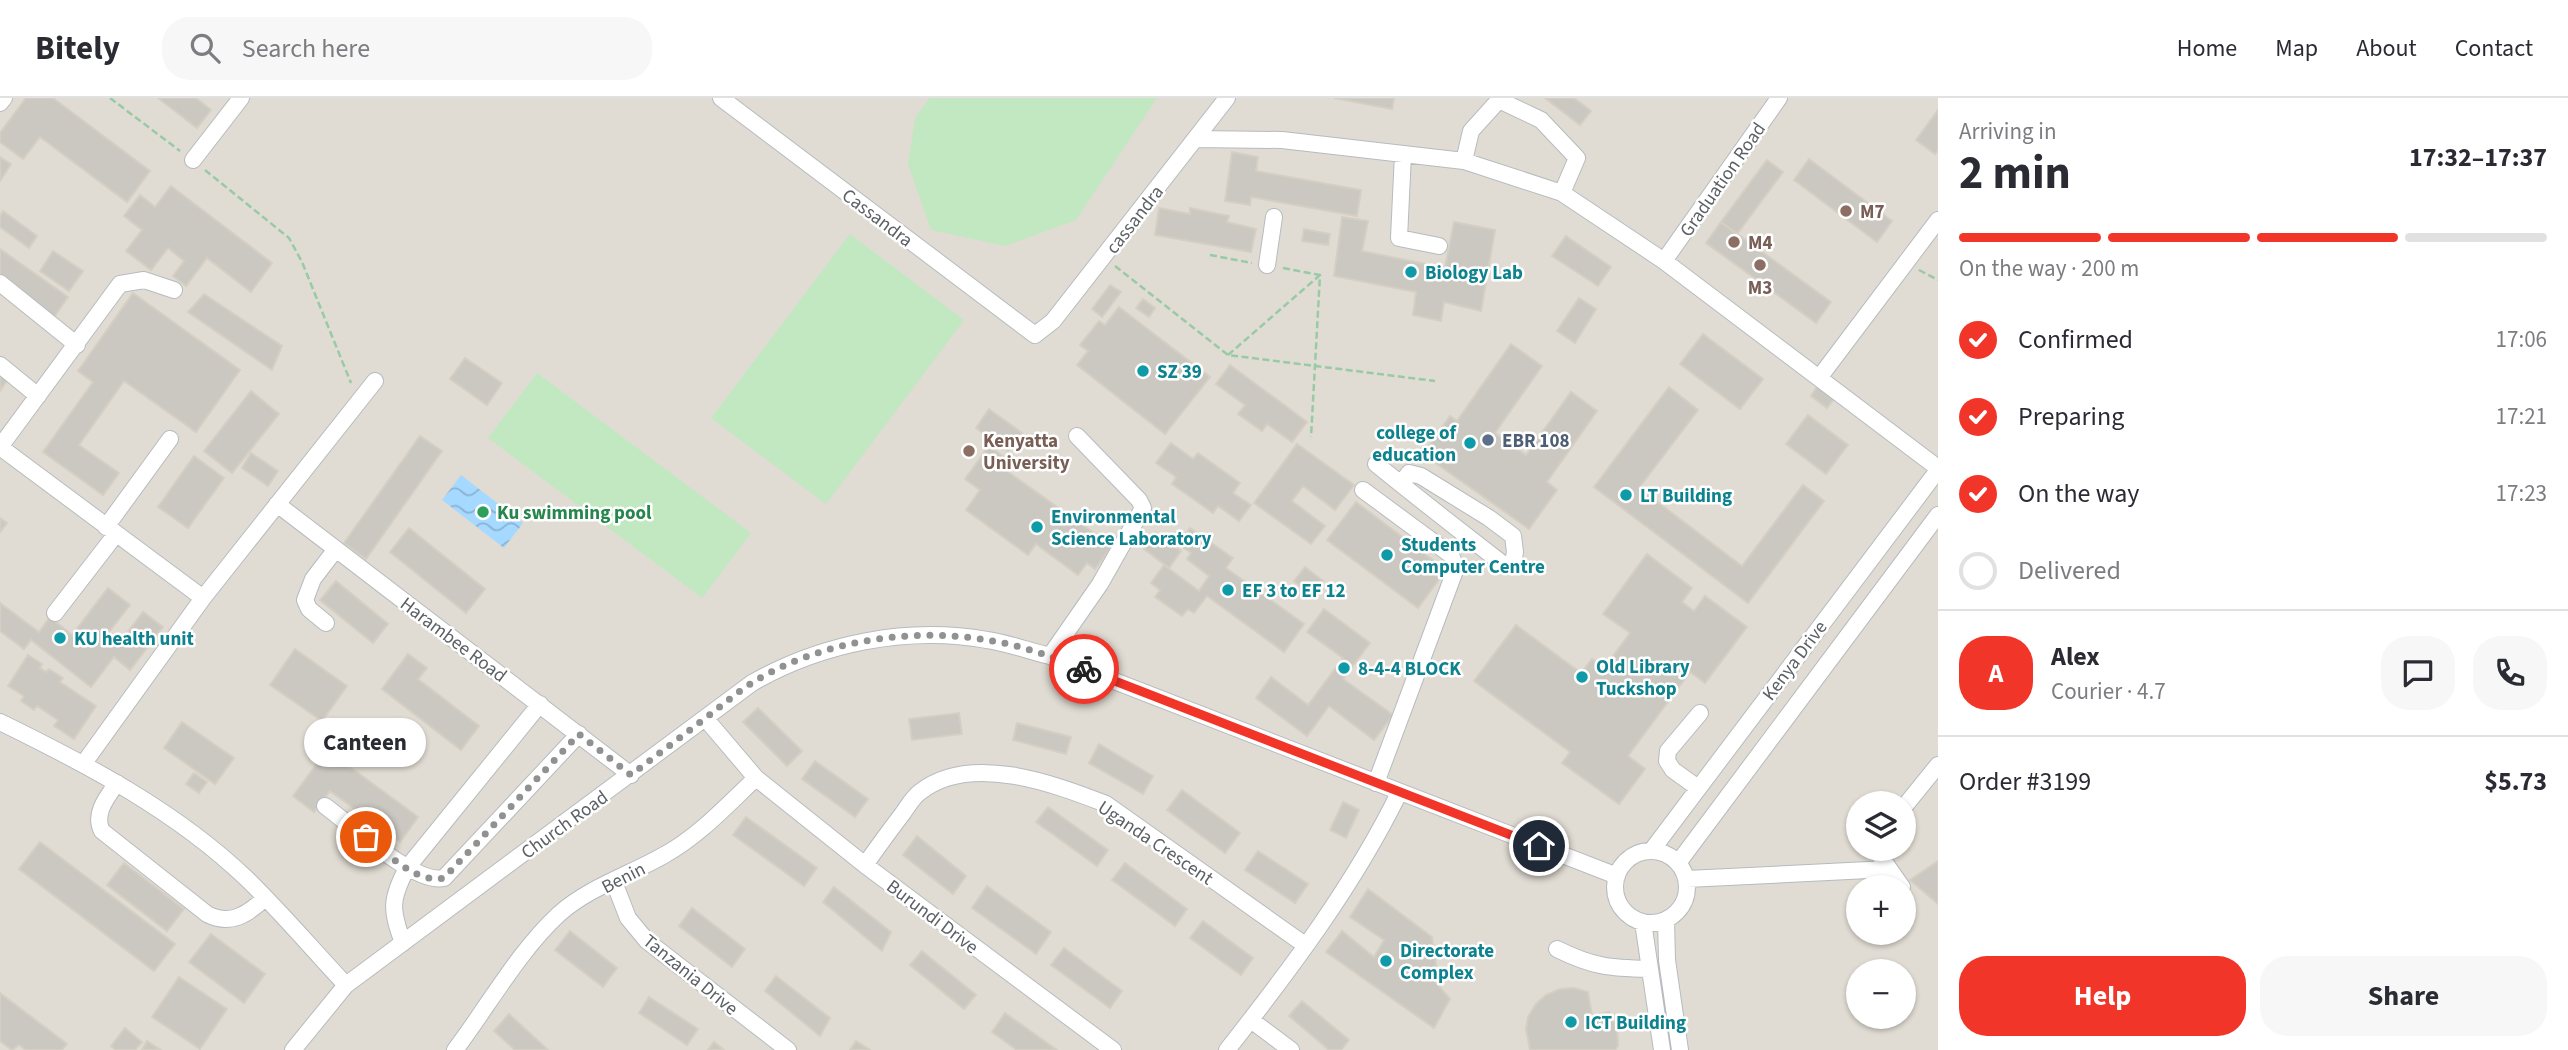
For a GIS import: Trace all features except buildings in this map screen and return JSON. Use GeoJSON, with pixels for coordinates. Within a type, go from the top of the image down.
{"type":"FeatureCollection","features":[{"type":"Feature","properties":{"kind":"lane"},"geometry":{"type":"LineString","coordinates":[[0,103],[4,98]]}},
{"type":"Feature","properties":{"kind":"lane"},"geometry":{"type":"LineString","coordinates":[[194,160],[241,98]]}},
{"type":"Feature","properties":{"kind":"lane","name":"Cassandra"},"geometry":{"type":"LineString","coordinates":[[721,98],[1035,335]]}},
{"type":"Feature","properties":{"kind":"lane","name":"cassandra"},"geometry":{"type":"LineString","coordinates":[[1035,335],[1053,321],[1227,98]]}},
{"type":"Feature","properties":{"kind":"lane","name":"Graduation Road"},"geometry":{"type":"LineString","coordinates":[[1664,261],[1779,98]]}},
{"type":"Feature","properties":{"kind":"lane"},"geometry":{"type":"LineString","coordinates":[[1464,161],[1471,131],[1499,100],[1541,120],[1577,158],[1562,193]]}},
{"type":"Feature","properties":{"kind":"lane"},"geometry":{"type":"LineString","coordinates":[[1196,139],[1264,139],[1464,161],[1562,193],[1664,261],[1938,469]]}},
{"type":"Feature","properties":{"kind":"lane"},"geometry":{"type":"LineString","coordinates":[[1403,154],[1399,238],[1439,246]]}},
{"type":"Feature","properties":{"kind":"lane"},"geometry":{"type":"LineString","coordinates":[[1267,265],[1274,217]]}},
{"type":"Feature","properties":{"kind":"lane"},"geometry":{"type":"LineString","coordinates":[[1819,378],[1938,220]]}},
{"type":"Feature","properties":{"kind":"lane"},"geometry":{"type":"LineString","coordinates":[[174,290],[144,280],[120,284],[0,447],[203,598]]}},
{"type":"Feature","properties":{"kind":"lane"},"geometry":{"type":"LineString","coordinates":[[0,283],[77,345]]}},
{"type":"Feature","properties":{"kind":"lane"},"geometry":{"type":"LineString","coordinates":[[0,365],[38,396]]}},
{"type":"Feature","properties":{"kind":"lane"},"geometry":{"type":"LineString","coordinates":[[84,763],[203,598],[375,381]]}},
{"type":"Feature","properties":{"kind":"lane"},"geometry":{"type":"LineString","coordinates":[[1050,656],[1100,584],[1143,508],[1139,500],[1077,436]]}},
{"type":"Feature","properties":{"kind":"lane"},"geometry":{"type":"LineString","coordinates":[[55,612],[170,439]]}},
{"type":"Feature","properties":{"kind":"lane"},"geometry":{"type":"LineString","coordinates":[[1376,464],[1427,505],[1503,565],[1513,563],[1516,552],[1513,536],[1489,518],[1421,476],[1409,473],[1401,484]]}},
{"type":"Feature","properties":{"kind":"lane","name":"Kenya Drive"},"geometry":{"type":"LineString","coordinates":[[1652,850],[1938,469]]}},
{"type":"Feature","properties":{"kind":"lane"},"geometry":{"type":"LineString","coordinates":[[1363,489],[1451,555],[1456,568],[1376,783]]}},
{"type":"Feature","properties":{"kind":"lane","name":"Harambee Road"},"geometry":{"type":"LineString","coordinates":[[277,504],[631,775]]}},
{"type":"Feature","properties":{"kind":"lane"},"geometry":{"type":"LineString","coordinates":[[1410,525],[1427,505]]}},
{"type":"Feature","properties":{"kind":"lane","name":"Kenya Drive"},"geometry":{"type":"LineString","coordinates":[[1678,863],[1938,515]]}},
{"type":"Feature","properties":{"kind":"lane"},"geometry":{"type":"LineString","coordinates":[[327,623],[309,609],[305,600],[313,579],[335,549]]}},
{"type":"Feature","properties":{"kind":"lane","name":"Church Road"},"geometry":{"type":"LineString","coordinates":[[293,1050],[346,985],[752,683],[808,656],[865,641],[923,635],[987,640],[1050,656],[1617,876]]}},
{"type":"Feature","properties":{"kind":"lane"},"geometry":{"type":"LineString","coordinates":[[403,943],[394,917],[393,902],[395,890],[407,868],[540,705]]}},
{"type":"Feature","properties":{"kind":"lane"},"geometry":{"type":"LineString","coordinates":[[1698,788],[1674,770],[1667,761],[1668,751],[1700,713]]}},
{"type":"Feature","properties":{"kind":"lane"},"geometry":{"type":"LineString","coordinates":[[705,718],[756,778]]}},
{"type":"Feature","properties":{"kind":"lane"},"geometry":{"type":"LineString","coordinates":[[0,722],[84,763],[170,817],[247,879],[346,985]]}},
{"type":"Feature","properties":{"kind":"lane"},"geometry":{"type":"LineString","coordinates":[[326,806],[407,868],[438,880],[448,876],[579,734]]}},
{"type":"Feature","properties":{"kind":"lane","name":"Uganda Crescent"},"geometry":{"type":"LineString","coordinates":[[865,865],[918,793],[937,781],[967,774],[1012,774],[1105,804],[1305,945]]}},
{"type":"Feature","properties":{"kind":"lane"},"geometry":{"type":"LineString","coordinates":[[1916,795],[1935,775]]}},
{"type":"Feature","properties":{"kind":"lane","name":"Burundi Drive"},"geometry":{"type":"LineString","coordinates":[[756,778],[865,865],[1113,1050]]}},
{"type":"Feature","properties":{"kind":"lane","name":"Benin"},"geometry":{"type":"LineString","coordinates":[[459,1049],[541,933],[561,913],[583,897],[668,853],[756,778]]}},
{"type":"Feature","properties":{"kind":"lane"},"geometry":{"type":"LineString","coordinates":[[117,783],[100,814],[99,825],[103,831],[207,914],[227,921],[243,915],[265,898]]}},
{"type":"Feature","properties":{"kind":"lane"},"geometry":{"type":"LineString","coordinates":[[1227,1050],[1305,945],[1380,833],[1399,793]]}},
{"type":"Feature","properties":{"kind":"lane"},"geometry":{"type":"LineString","coordinates":[[1652,850],[1664,852],[1678,863],[1687,879],[1687,891],[1684,904],[1676,913],[1666,920],[1643,922],[1632,917],[1617,899],[1617,876],[1630,857],[1652,850]]}},
{"type":"Feature","properties":{"kind":"lane"},"geometry":{"type":"LineString","coordinates":[[1884,861],[1894,875]]}},
{"type":"Feature","properties":{"kind":"lane"},"geometry":{"type":"LineString","coordinates":[[1687,879],[1889,869]]}},
{"type":"Feature","properties":{"kind":"lane","name":"Tanzania Drive"},"geometry":{"type":"LineString","coordinates":[[614,882],[628,918],[647,941],[788,1050]]}},
{"type":"Feature","properties":{"kind":"lane"},"geometry":{"type":"LineString","coordinates":[[1666,920],[1667,960],[1680,1050]]}},
{"type":"Feature","properties":{"kind":"lane"},"geometry":{"type":"LineString","coordinates":[[1643,922],[1662,1050]]}},
{"type":"Feature","properties":{"kind":"lane"},"geometry":{"type":"LineString","coordinates":[[1557,949],[1583,962],[1604,967],[1649,969]]}},
{"type":"Feature","properties":{"kind":"lane"},"geometry":{"type":"LineString","coordinates":[[1251,1020],[1291,1050]]}},
{"type":"Feature","properties":{"kind":"path"},"geometry":{"type":"LineString","coordinates":[[110,98],[194,160],[289,238],[302,262],[358,401]]}},
{"type":"Feature","properties":{"kind":"path"},"geometry":{"type":"LineString","coordinates":[[1210,256],[1320,275]]}},
{"type":"Feature","properties":{"kind":"path"},"geometry":{"type":"LineString","coordinates":[[1104,257],[1228,355],[1435,381]]}},
{"type":"Feature","properties":{"kind":"path"},"geometry":{"type":"LineString","coordinates":[[1906,262],[1938,280]]}},
{"type":"Feature","properties":{"kind":"path"},"geometry":{"type":"LineString","coordinates":[[1228,355],[1320,275]]}},
{"type":"Feature","properties":{"kind":"path"},"geometry":{"type":"LineString","coordinates":[[1311,437],[1320,275]]}},
{"type":"Feature","properties":{"kind":"shaded area","name":"Kenyatta University"},"geometry":{"type":"Polygon","coordinates":[[[0,98],[1938,98],[1938,1050],[0,1050],[0,98]]]}},
{"type":"Feature","properties":{"kind":"green space"},"geometry":{"type":"Polygon","coordinates":[[[930,98],[1157,98],[1076,220],[1005,246],[931,230],[908,164],[915,118],[930,98]]]}},
{"type":"Feature","properties":{"kind":"green space"},"geometry":{"type":"Polygon","coordinates":[[[850,234],[964,320],[826,504],[711,418],[850,234]]]}},
{"type":"Feature","properties":{"kind":"green space"},"geometry":{"type":"Polygon","coordinates":[[[537,373],[751,533],[702,598],[488,438],[537,373]]]}},
{"type":"Feature","properties":{"kind":"water","name":"Ku swimming pool"},"geometry":{"type":"Polygon","coordinates":[[[461,475],[523,523],[504,548],[442,500],[461,475]]]}},
{"type":"Feature","properties":{"kind":"way so far"},"geometry":{"type":"LineString","coordinates":[[366,837],[420,875],[438,880],[444,878],[579,734],[631,775],[752,683],[808,656],[865,641],[923,635],[987,640],[1050,656],[1084,669]]}},
{"type":"Feature","properties":{"kind":"place","name":"M7"},"geometry":{"type":"Point","coordinates":[1846,211]}},
{"type":"Feature","properties":{"kind":"place","name":"M4"},"geometry":{"type":"Point","coordinates":[1734,242]}},
{"type":"Feature","properties":{"kind":"place","name":"M3"},"geometry":{"type":"Point","coordinates":[1760,265]}},
{"type":"Feature","properties":{"kind":"place","name":"Biology Lab"},"geometry":{"type":"Point","coordinates":[1411,272]}},
{"type":"Feature","properties":{"kind":"place","name":"SZ 39"},"geometry":{"type":"Point","coordinates":[1143,371]}},
{"type":"Feature","properties":{"kind":"place","name":"EBR 108"},"geometry":{"type":"Point","coordinates":[1488,440]}},
{"type":"Feature","properties":{"kind":"place","name":"college of education"},"geometry":{"type":"Point","coordinates":[1470,443]}},
{"type":"Feature","properties":{"kind":"place","name":"Kenyatta University"},"geometry":{"type":"Point","coordinates":[969,451]}},
{"type":"Feature","properties":{"kind":"place","name":"LT Building"},"geometry":{"type":"Point","coordinates":[1626,495]}},
{"type":"Feature","properties":{"kind":"place","name":"Ku swimming pool"},"geometry":{"type":"Point","coordinates":[483,512]}},
{"type":"Feature","properties":{"kind":"place","name":"Environmental Science Laboratory"},"geometry":{"type":"Point","coordinates":[1037,527]}},
{"type":"Feature","properties":{"kind":"place","name":"Students Computer Centre"},"geometry":{"type":"Point","coordinates":[1387,555]}},
{"type":"Feature","properties":{"kind":"place","name":"EF 3 to EF 12"},"geometry":{"type":"Point","coordinates":[1228,590]}},
{"type":"Feature","properties":{"kind":"place","name":"KU health unit"},"geometry":{"type":"Point","coordinates":[60,638]}},
{"type":"Feature","properties":{"kind":"place","name":"8-4-4 BLOCK"},"geometry":{"type":"Point","coordinates":[1344,668]}},
{"type":"Feature","properties":{"kind":"place","name":"Old Library Tuckshop"},"geometry":{"type":"Point","coordinates":[1582,677]}},
{"type":"Feature","properties":{"kind":"place","name":"Canteen"},"geometry":{"type":"Point","coordinates":[366,837]}},
{"type":"Feature","properties":{"kind":"place","name":"Directorate Complex"},"geometry":{"type":"Point","coordinates":[1386,961]}},
{"type":"Feature","properties":{"kind":"place","name":"ICT Building"},"geometry":{"type":"Point","coordinates":[1571,1022]}},
{"type":"Feature","properties":{"kind":"route"},"geometry":{"type":"LineString","coordinates":[[1084,669],[1539,846]]}}]}
